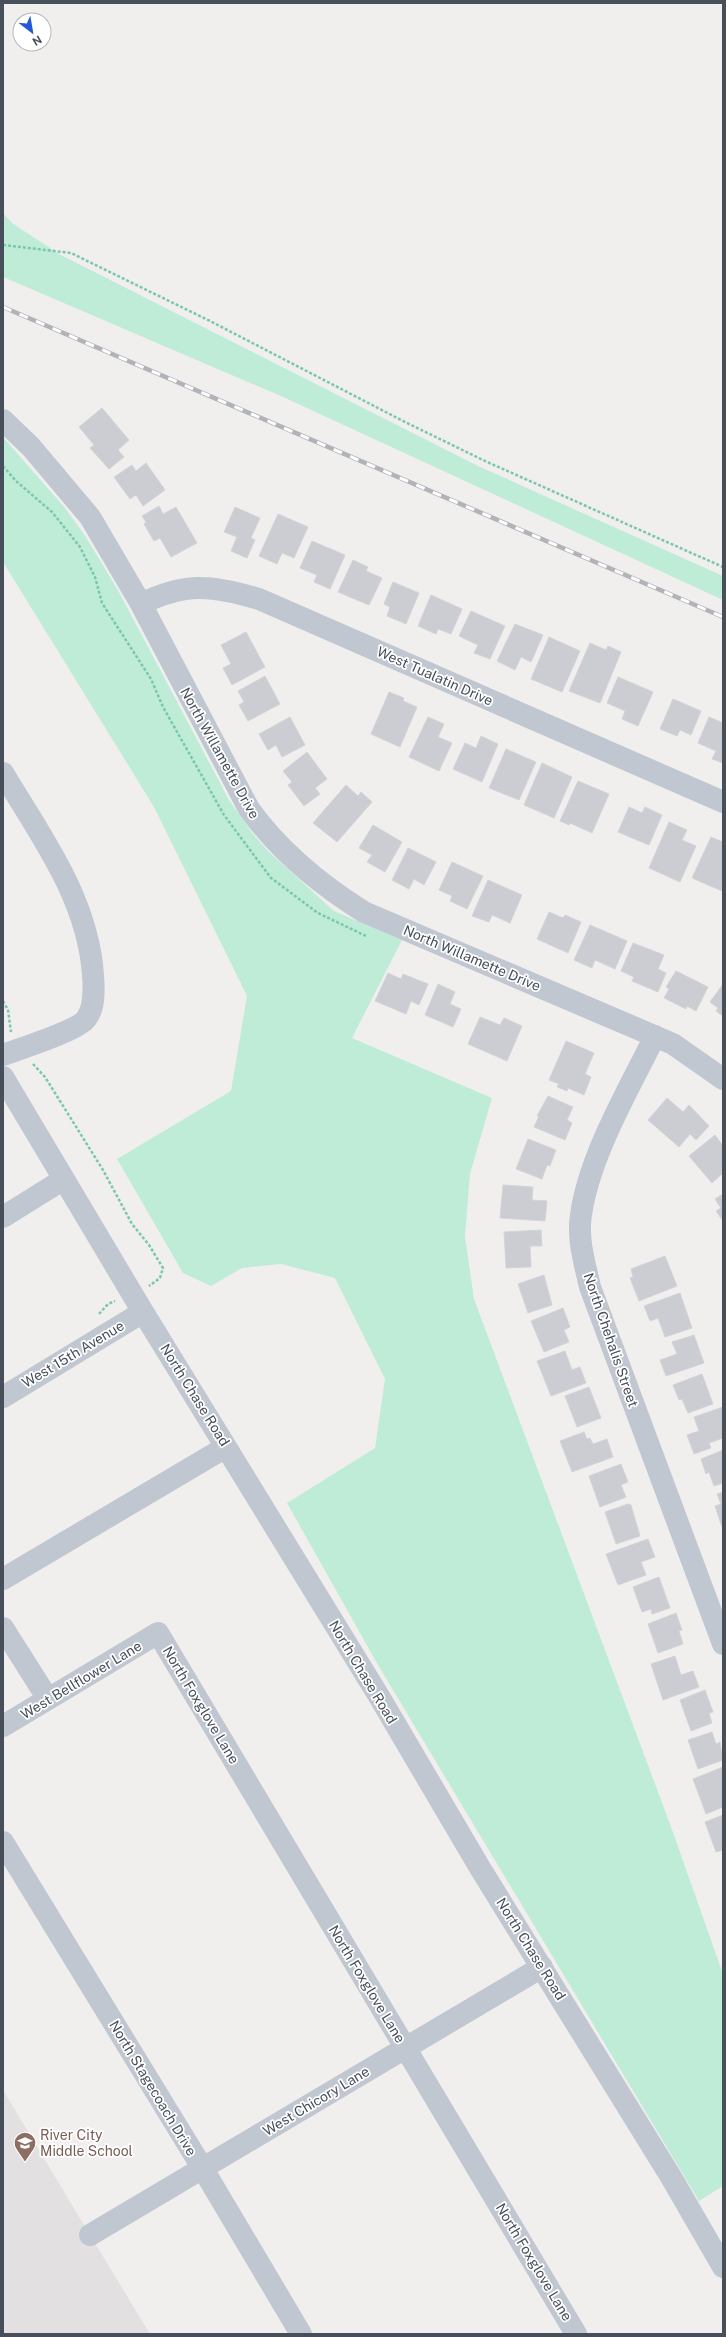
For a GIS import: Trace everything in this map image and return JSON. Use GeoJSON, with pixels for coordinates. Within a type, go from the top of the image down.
{"type":"FeatureCollection","features":[{"type":"Feature","properties":{"kind":"street","name":"North Willamette Drive"},"geometry":{"type":"LineString","coordinates":[[3,420],[31,447],[90,517],[141,604],[249,809],[267,834],[313,878],[364,912],[655,1036],[688,1053],[723,1079]]}},
{"type":"Feature","properties":{"kind":"street","name":"West Tualatin Drive"},"geometry":{"type":"LineString","coordinates":[[141,604],[165,592],[192,587],[230,590],[259,599],[723,802]]}},
{"type":"Feature","properties":{"kind":"street"},"geometry":{"type":"LineString","coordinates":[[3,773],[53,854],[76,900],[92,952],[94,987],[92,1004],[86,1020],[67,1031],[12,1052]]}},
{"type":"Feature","properties":{"kind":"street","name":"North Chehalis Street"},"geometry":{"type":"LineString","coordinates":[[655,1036],[603,1144],[580,1215],[580,1239],[590,1287],[723,1644]]}},
{"type":"Feature","properties":{"kind":"street","name":"North Chase Road"},"geometry":{"type":"LineString","coordinates":[[3,1077],[143,1312],[671,2177],[723,2267]]}},
{"type":"Feature","properties":{"kind":"street"},"geometry":{"type":"LineString","coordinates":[[3,1217],[64,1179]]}},
{"type":"Feature","properties":{"kind":"street","name":"West 15th Avenue"},"geometry":{"type":"LineString","coordinates":[[3,1397],[143,1312]]}},
{"type":"Feature","properties":{"kind":"street"},"geometry":{"type":"LineString","coordinates":[[3,1579],[226,1447]]}},
{"type":"Feature","properties":{"kind":"street"},"geometry":{"type":"LineString","coordinates":[[3,1628],[48,1699]]}},
{"type":"Feature","properties":{"kind":"street","name":"West Bellflower Lane"},"geometry":{"type":"LineString","coordinates":[[3,1726],[158,1633]]}},
{"type":"Feature","properties":{"kind":"street","name":"North Foxglove Lane"},"geometry":{"type":"LineString","coordinates":[[158,1633],[576,2334]]}},
{"type":"Feature","properties":{"kind":"street","name":"North Stagecoach Drive"},"geometry":{"type":"LineString","coordinates":[[3,1842],[203,2169],[301,2334]]}},
{"type":"Feature","properties":{"kind":"street","name":"West Chicory Lane"},"geometry":{"type":"LineString","coordinates":[[90,2235],[542,1967]]}},
{"type":"Feature","properties":{"kind":"path"},"geometry":{"type":"LineString","coordinates":[[3,245],[72,253],[210,321],[404,422],[485,461],[723,567]]}},
{"type":"Feature","properties":{"kind":"path"},"geometry":{"type":"LineString","coordinates":[[3,1001],[10,1019],[9,1029],[12,1052],[28,1061],[45,1077],[103,1170],[132,1224],[159,1259],[163,1268],[156,1283]]}},
{"type":"Feature","properties":{"kind":"shaded area","name":"River City Middle School"},"geometry":{"type":"Polygon","coordinates":[[[3,2090],[90,2235],[150,2334],[3,2334],[3,2090]]]}},
{"type":"Feature","properties":{"kind":"green space"},"geometry":{"type":"Polygon","coordinates":[[[3,213],[12,223],[59,254],[478,466],[723,576],[723,600],[283,397],[3,277],[3,213]]]}},
{"type":"Feature","properties":{"kind":"green space"},"geometry":{"type":"Polygon","coordinates":[[[3,437],[65,508],[86,537],[119,592],[229,800],[253,834],[269,852],[334,911],[402,940],[352,1038],[492,1098],[470,1174],[465,1236],[474,1299],[670,1824],[723,1974],[723,2186],[699,2201],[378,1665],[287,1503],[375,1448],[385,1379],[335,1278],[281,1264],[242,1268],[211,1286],[183,1273],[117,1159],[231,1091],[247,996],[154,807],[3,562],[3,437]]]}},
{"type":"Feature","properties":{"kind":"building"},"geometry":{"type":"Polygon","coordinates":[[[102,408],[129,440],[118,450],[124,457],[109,469],[90,448],[94,445],[79,427],[102,408]]]}},
{"type":"Feature","properties":{"kind":"building"},"geometry":{"type":"Polygon","coordinates":[[[146,463],[165,490],[143,506],[136,495],[130,499],[114,477],[132,465],[136,471],[146,463]]]}},
{"type":"Feature","properties":{"kind":"building"},"geometry":{"type":"Polygon","coordinates":[[[159,506],[163,514],[176,507],[197,543],[171,557],[160,538],[154,541],[144,524],[146,522],[142,516],[159,506]]]}},
{"type":"Feature","properties":{"kind":"building"},"geometry":{"type":"Polygon","coordinates":[[[235,507],[260,518],[251,538],[255,540],[247,558],[231,551],[237,537],[224,532],[235,507]]]}},
{"type":"Feature","properties":{"kind":"building"},"geometry":{"type":"Polygon","coordinates":[[[278,514],[308,527],[294,558],[282,553],[277,564],[259,556],[278,514]]]}},
{"type":"Feature","properties":{"kind":"building"},"geometry":{"type":"Polygon","coordinates":[[[312,541],[345,555],[330,589],[314,582],[317,575],[300,568],[312,541]]]}},
{"type":"Feature","properties":{"kind":"building"},"geometry":{"type":"Polygon","coordinates":[[[353,560],[368,567],[366,571],[382,578],[369,605],[338,592],[353,560]]]}},
{"type":"Feature","properties":{"kind":"building"},"geometry":{"type":"Polygon","coordinates":[[[393,582],[419,593],[406,624],[387,616],[390,607],[384,604],[393,582]]]}},
{"type":"Feature","properties":{"kind":"building"},"geometry":{"type":"Polygon","coordinates":[[[431,595],[462,609],[451,634],[438,629],[436,634],[418,626],[431,595]]]}},
{"type":"Feature","properties":{"kind":"building"},"geometry":{"type":"Polygon","coordinates":[[[471,611],[505,626],[490,659],[474,653],[478,645],[459,636],[471,611]]]}},
{"type":"Feature","properties":{"kind":"building"},"geometry":{"type":"Polygon","coordinates":[[[515,624],[543,635],[531,662],[521,657],[515,670],[497,661],[515,624]]]}},
{"type":"Feature","properties":{"kind":"building"},"geometry":{"type":"Polygon","coordinates":[[[246,632],[265,667],[232,685],[223,668],[231,664],[221,645],[246,632]]]}},
{"type":"Feature","properties":{"kind":"building"},"geometry":{"type":"Polygon","coordinates":[[[549,637],[580,651],[562,692],[531,679],[549,637]]]}},
{"type":"Feature","properties":{"kind":"building"},"geometry":{"type":"Polygon","coordinates":[[[590,643],[606,650],[608,646],[621,652],[600,703],[569,691],[590,643]]]}},
{"type":"Feature","properties":{"kind":"building"},"geometry":{"type":"Polygon","coordinates":[[[265,676],[280,704],[248,721],[239,705],[244,702],[238,691],[265,676]]]}},
{"type":"Feature","properties":{"kind":"building"},"geometry":{"type":"Polygon","coordinates":[[[618,677],[653,692],[638,726],[622,719],[625,711],[607,703],[618,677]]]}},
{"type":"Feature","properties":{"kind":"building"},"geometry":{"type":"Polygon","coordinates":[[[389,692],[404,698],[403,701],[417,707],[400,747],[371,734],[389,692]]]}},
{"type":"Feature","properties":{"kind":"building"},"geometry":{"type":"Polygon","coordinates":[[[673,699],[701,711],[691,735],[680,730],[677,736],[660,729],[673,699]]]}},
{"type":"Feature","properties":{"kind":"building"},"geometry":{"type":"Polygon","coordinates":[[[290,717],[305,745],[282,757],[276,745],[268,750],[259,734],[290,717]]]}},
{"type":"Feature","properties":{"kind":"building"},"geometry":{"type":"Polygon","coordinates":[[[428,717],[444,724],[438,737],[452,743],[439,771],[409,757],[428,717]]]}},
{"type":"Feature","properties":{"kind":"building"},"geometry":{"type":"Polygon","coordinates":[[[709,717],[723,723],[723,763],[712,759],[716,751],[698,743],[709,717]]]}},
{"type":"Feature","properties":{"kind":"building"},"geometry":{"type":"Polygon","coordinates":[[[481,736],[498,744],[482,782],[453,769],[465,743],[476,748],[481,736]]]}},
{"type":"Feature","properties":{"kind":"building"},"geometry":{"type":"Polygon","coordinates":[[[506,749],[536,762],[519,800],[489,788],[506,749]]]}},
{"type":"Feature","properties":{"kind":"building"},"geometry":{"type":"Polygon","coordinates":[[[307,752],[327,779],[315,788],[320,794],[304,806],[288,785],[292,782],[283,771],[307,752]]]}},
{"type":"Feature","properties":{"kind":"building"},"geometry":{"type":"Polygon","coordinates":[[[542,763],[572,777],[554,818],[524,805],[542,763]]]}},
{"type":"Feature","properties":{"kind":"building"},"geometry":{"type":"Polygon","coordinates":[[[578,781],[609,794],[592,833],[570,823],[569,825],[560,821],[578,781]]]}},
{"type":"Feature","properties":{"kind":"building"},"geometry":{"type":"Polygon","coordinates":[[[346,785],[358,796],[361,792],[372,802],[337,842],[313,823],[346,785]]]}},
{"type":"Feature","properties":{"kind":"building"},"geometry":{"type":"Polygon","coordinates":[[[629,807],[642,813],[645,807],[662,815],[649,845],[618,832],[629,807]]]}},
{"type":"Feature","properties":{"kind":"building"},"geometry":{"type":"Polygon","coordinates":[[[669,822],[687,830],[682,840],[696,846],[680,882],[649,868],[669,822]]]}},
{"type":"Feature","properties":{"kind":"building"},"geometry":{"type":"Polygon","coordinates":[[[373,825],[402,842],[385,872],[367,862],[372,855],[359,848],[373,825]]]}},
{"type":"Feature","properties":{"kind":"building"},"geometry":{"type":"Polygon","coordinates":[[[711,837],[723,842],[722,891],[692,878],[711,837]]]}},
{"type":"Feature","properties":{"kind":"building"},"geometry":{"type":"Polygon","coordinates":[[[408,848],[436,862],[424,885],[414,879],[409,889],[392,880],[408,848]]]}},
{"type":"Feature","properties":{"kind":"building"},"geometry":{"type":"Polygon","coordinates":[[[452,862],[483,876],[467,909],[450,901],[452,896],[439,890],[452,862]]]}},
{"type":"Feature","properties":{"kind":"building"},"geometry":{"type":"Polygon","coordinates":[[[488,880],[522,895],[510,923],[492,915],[489,922],[472,916],[488,880]]]}},
{"type":"Feature","properties":{"kind":"building"},"geometry":{"type":"Polygon","coordinates":[[[549,912],[563,918],[565,915],[581,922],[568,953],[537,939],[549,912]]]}},
{"type":"Feature","properties":{"kind":"building"},"geometry":{"type":"Polygon","coordinates":[[[590,925],[627,941],[615,969],[595,960],[592,968],[574,960],[590,925]]]}},
{"type":"Feature","properties":{"kind":"building"},"geometry":{"type":"Polygon","coordinates":[[[633,943],[664,955],[658,969],[666,973],[658,992],[632,981],[634,977],[621,971],[633,943]]]}},
{"type":"Feature","properties":{"kind":"building"},"geometry":{"type":"Polygon","coordinates":[[[676,971],[708,987],[696,1011],[687,1006],[686,1009],[664,998],[669,989],[666,987],[676,971]]]}},
{"type":"Feature","properties":{"kind":"building"},"geometry":{"type":"Polygon","coordinates":[[[388,973],[401,979],[403,974],[428,984],[419,1005],[411,1001],[406,1014],[375,1001],[388,973]]]}},
{"type":"Feature","properties":{"kind":"building"},"geometry":{"type":"Polygon","coordinates":[[[438,984],[455,992],[450,1004],[461,1009],[453,1027],[425,1015],[438,984]]]}},
{"type":"Feature","properties":{"kind":"building"},"geometry":{"type":"Polygon","coordinates":[[[723,984],[723,1016],[716,1011],[718,1008],[710,1002],[723,984]]]}},
{"type":"Feature","properties":{"kind":"building"},"geometry":{"type":"Polygon","coordinates":[[[480,1017],[500,1025],[504,1018],[522,1026],[507,1061],[468,1044],[480,1017]]]}},
{"type":"Feature","properties":{"kind":"building"},"geometry":{"type":"Polygon","coordinates":[[[566,1041],[594,1053],[585,1074],[591,1077],[584,1095],[568,1088],[567,1091],[557,1087],[559,1084],[549,1080],[566,1041]]]}},
{"type":"Feature","properties":{"kind":"building"},"geometry":{"type":"Polygon","coordinates":[[[548,1096],[573,1107],[567,1120],[572,1123],[565,1140],[534,1127],[539,1116],[537,1116],[548,1096]]]}},
{"type":"Feature","properties":{"kind":"building"},"geometry":{"type":"Polygon","coordinates":[[[667,1098],[683,1112],[689,1105],[709,1126],[696,1140],[690,1134],[679,1147],[648,1120],[667,1098]]]}},
{"type":"Feature","properties":{"kind":"building"},"geometry":{"type":"Polygon","coordinates":[[[715,1135],[723,1146],[723,1173],[712,1183],[689,1156],[715,1135]]]}},
{"type":"Feature","properties":{"kind":"building"},"geometry":{"type":"Polygon","coordinates":[[[528,1139],[556,1150],[550,1166],[547,1165],[542,1179],[516,1169],[528,1139]]]}},
{"type":"Feature","properties":{"kind":"building"},"geometry":{"type":"Polygon","coordinates":[[[503,1185],[533,1187],[532,1200],[547,1201],[545,1221],[500,1218],[503,1185]]]}},
{"type":"Feature","properties":{"kind":"building"},"geometry":{"type":"Polygon","coordinates":[[[723,1194],[723,1221],[716,1211],[721,1208],[715,1199],[723,1194]]]}},
{"type":"Feature","properties":{"kind":"building"},"geometry":{"type":"Polygon","coordinates":[[[541,1230],[542,1246],[530,1246],[531,1267],[506,1268],[504,1232],[541,1230]]]}},
{"type":"Feature","properties":{"kind":"building"},"geometry":{"type":"Polygon","coordinates":[[[665,1256],[677,1286],[639,1301],[630,1278],[633,1277],[631,1269],[665,1256]]]}},
{"type":"Feature","properties":{"kind":"building"},"geometry":{"type":"Polygon","coordinates":[[[544,1275],[552,1305],[528,1313],[518,1284],[544,1275]]]}},
{"type":"Feature","properties":{"kind":"building"},"geometry":{"type":"Polygon","coordinates":[[[680,1293],[692,1328],[665,1337],[658,1318],[650,1321],[644,1306],[680,1293]]]}},
{"type":"Feature","properties":{"kind":"building"},"geometry":{"type":"Polygon","coordinates":[[[563,1308],[570,1327],[564,1330],[569,1342],[544,1352],[531,1321],[563,1308]]]}},
{"type":"Feature","properties":{"kind":"building"},"geometry":{"type":"Polygon","coordinates":[[[694,1335],[704,1363],[666,1376],[660,1360],[677,1354],[672,1342],[694,1335]]]}},
{"type":"Feature","properties":{"kind":"building"},"geometry":{"type":"Polygon","coordinates":[[[565,1351],[572,1370],[580,1367],[586,1383],[551,1396],[537,1361],[565,1351]]]}},
{"type":"Feature","properties":{"kind":"building"},"geometry":{"type":"Polygon","coordinates":[[[702,1374],[713,1404],[688,1413],[682,1399],[679,1400],[673,1385],[702,1374]]]}},
{"type":"Feature","properties":{"kind":"building"},"geometry":{"type":"Polygon","coordinates":[[[589,1387],[601,1418],[577,1427],[565,1396],[589,1387]]]}},
{"type":"Feature","properties":{"kind":"building"},"geometry":{"type":"Polygon","coordinates":[[[723,1407],[723,1438],[709,1443],[711,1448],[694,1454],[687,1435],[699,1431],[694,1417],[723,1407]]]}},
{"type":"Feature","properties":{"kind":"building"},"geometry":{"type":"Polygon","coordinates":[[[584,1432],[587,1439],[590,1438],[593,1444],[607,1439],[613,1457],[572,1472],[560,1441],[584,1432]]]}},
{"type":"Feature","properties":{"kind":"building"},"geometry":{"type":"Polygon","coordinates":[[[723,1450],[723,1483],[714,1486],[709,1472],[706,1474],[701,1459],[723,1450]]]}},
{"type":"Feature","properties":{"kind":"building"},"geometry":{"type":"Polygon","coordinates":[[[621,1464],[628,1482],[621,1485],[626,1497],[600,1507],[589,1476],[621,1464]]]}},
{"type":"Feature","properties":{"kind":"building"},"geometry":{"type":"Polygon","coordinates":[[[723,1492],[722,1527],[715,1506],[721,1504],[717,1494],[723,1492]]]}},
{"type":"Feature","properties":{"kind":"building"},"geometry":{"type":"Polygon","coordinates":[[[628,1504],[631,1505],[640,1536],[616,1544],[605,1512],[628,1504]]]}},
{"type":"Feature","properties":{"kind":"building"},"geometry":{"type":"Polygon","coordinates":[[[648,1539],[655,1557],[641,1562],[646,1575],[618,1585],[606,1554],[648,1539]]]}},
{"type":"Feature","properties":{"kind":"building"},"geometry":{"type":"Polygon","coordinates":[[[659,1577],[670,1608],[652,1614],[651,1609],[642,1612],[633,1587],[659,1577]]]}},
{"type":"Feature","properties":{"kind":"building"},"geometry":{"type":"Polygon","coordinates":[[[676,1613],[682,1630],[679,1631],[683,1644],[658,1653],[648,1624],[676,1613]]]}},
{"type":"Feature","properties":{"kind":"building"},"geometry":{"type":"Polygon","coordinates":[[[675,1656],[681,1675],[693,1671],[699,1687],[663,1700],[651,1664],[675,1656]]]}},
{"type":"Feature","properties":{"kind":"building"},"geometry":{"type":"Polygon","coordinates":[[[705,1690],[713,1712],[709,1713],[712,1723],[691,1731],[680,1700],[705,1690]]]}},
{"type":"Feature","properties":{"kind":"building"},"geometry":{"type":"Polygon","coordinates":[[[712,1732],[716,1744],[720,1742],[723,1760],[698,1769],[688,1740],[712,1732]]]}},
{"type":"Feature","properties":{"kind":"building"},"geometry":{"type":"Polygon","coordinates":[[[723,1767],[723,1807],[706,1814],[693,1779],[723,1767]]]}},
{"type":"Feature","properties":{"kind":"building"},"geometry":{"type":"Polygon","coordinates":[[[723,1815],[723,1850],[716,1852],[705,1822],[723,1815]]]}},
{"type":"Feature","properties":{"kind":"railway"},"geometry":{"type":"LineString","coordinates":[[3,307],[723,617]]}},
{"type":"Feature","properties":{"kind":"place","name":"River City Middle School"},"geometry":{"type":"Point","coordinates":[25,2162]}}]}
